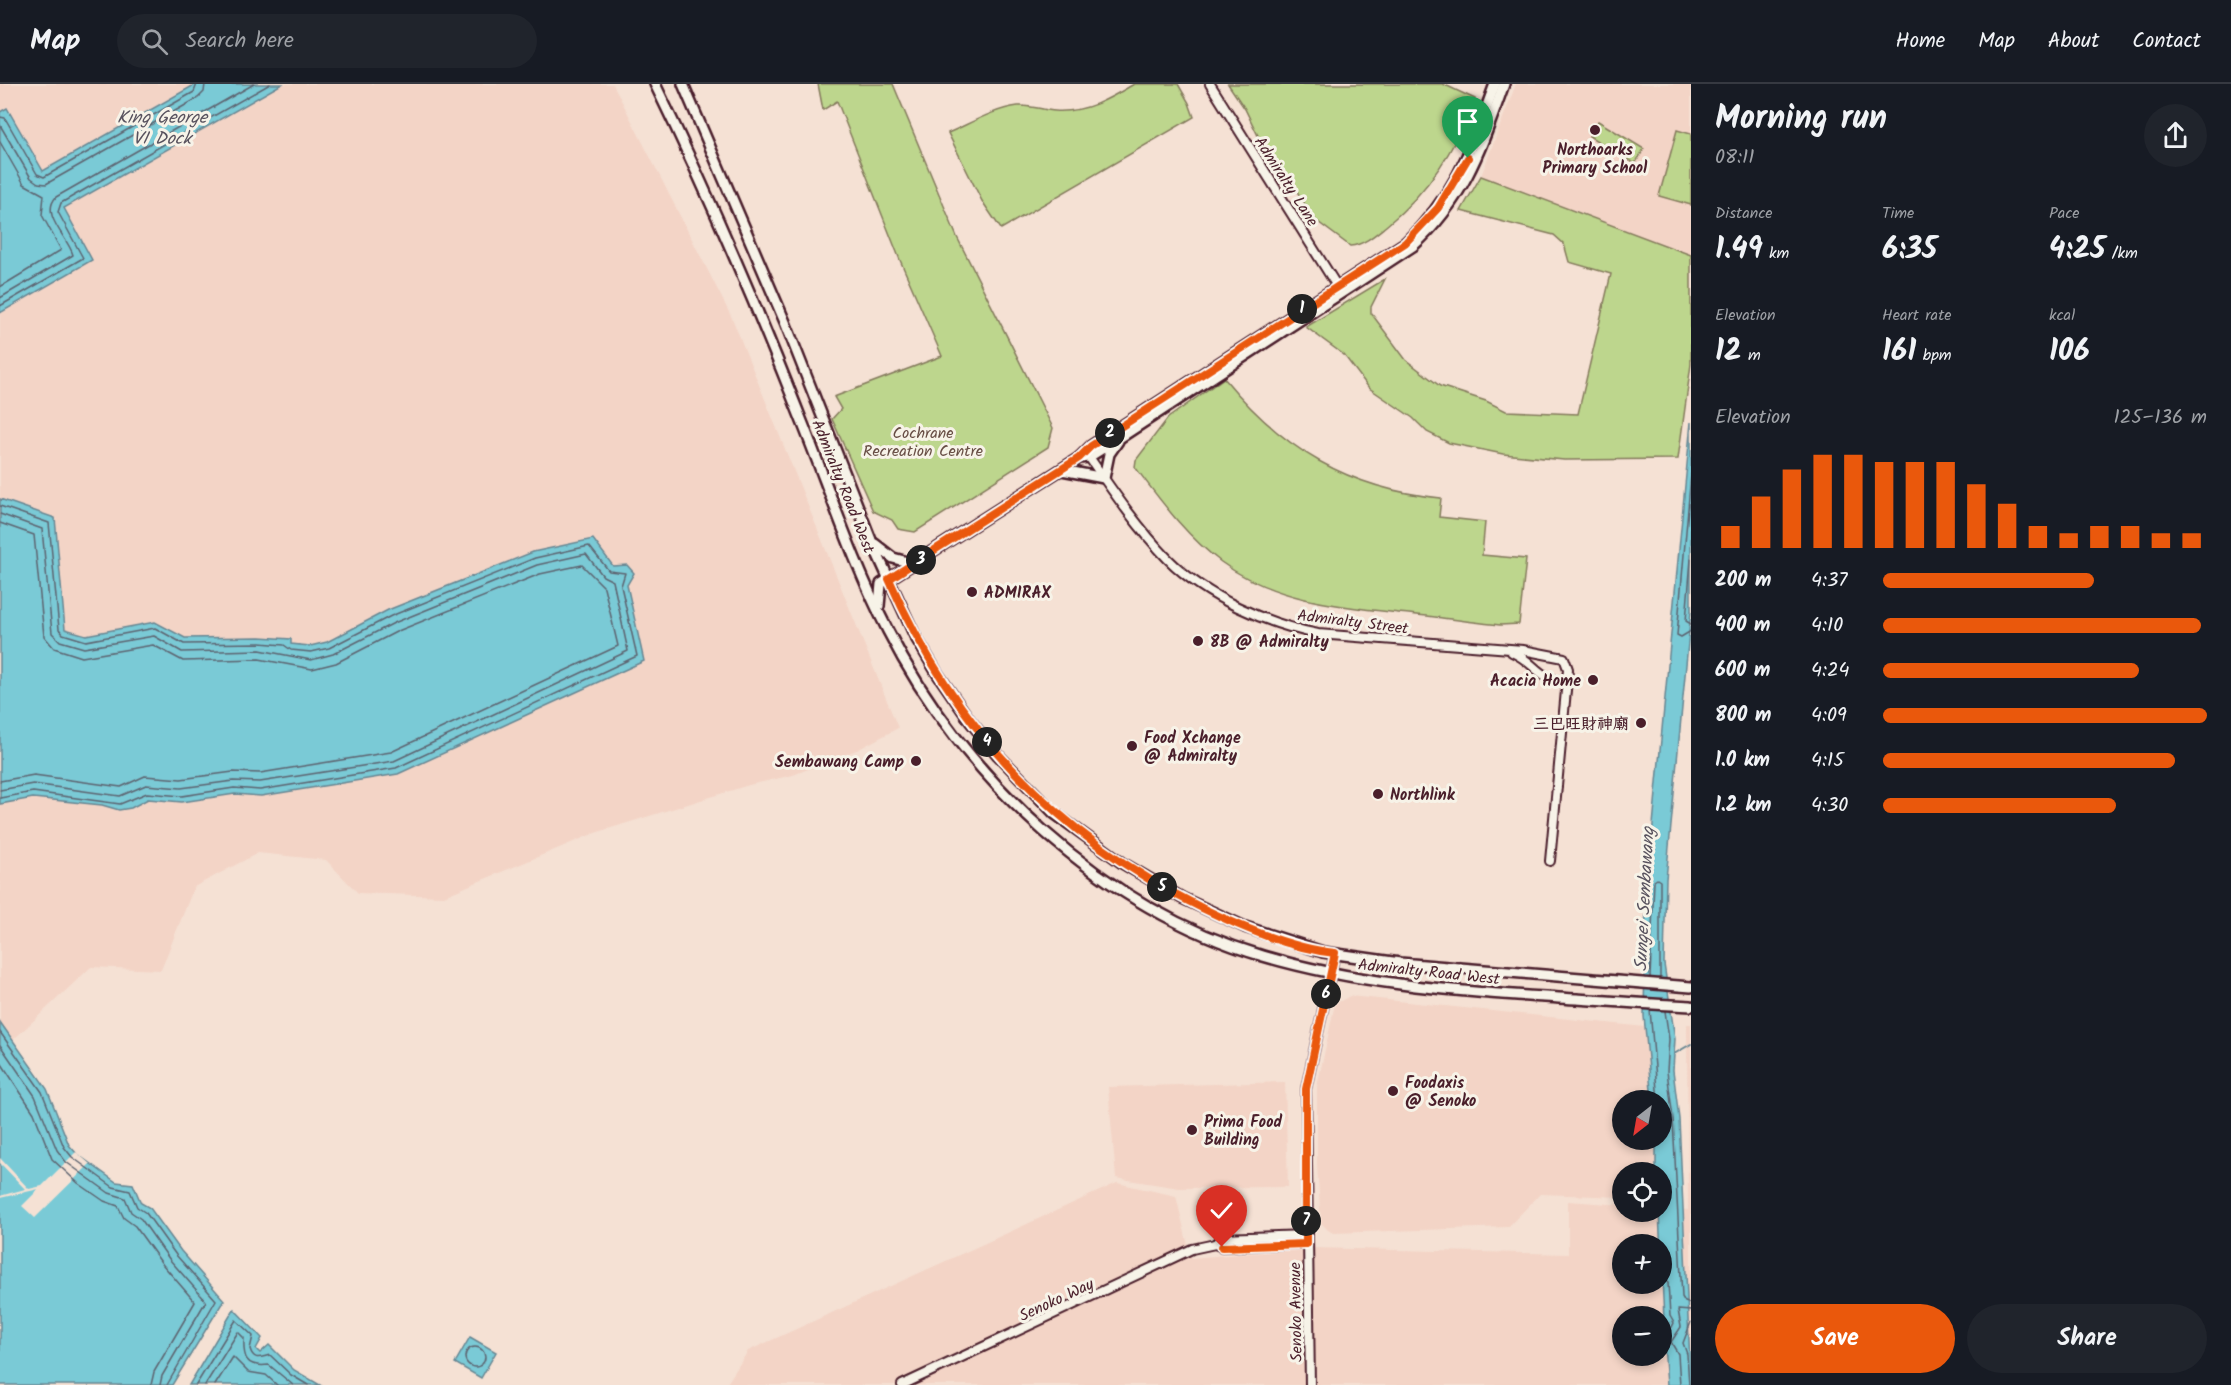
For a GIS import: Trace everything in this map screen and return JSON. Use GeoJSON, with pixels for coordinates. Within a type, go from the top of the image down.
{"type":"FeatureCollection","features":[{"type":"Feature","properties":{"kind":"main road","name":"Admiralty Road West"},"geometry":{"type":"LineString","coordinates":[[655,84],[708,193],[878,609],[903,659],[934,710],[977,766],[1022,812],[1071,854],[1140,900],[1197,931],[1260,955],[1330,974],[1460,991],[1691,1006]]}},
{"type":"Feature","properties":{"kind":"main road","name":"Admiralty Road West"},"geometry":{"type":"LineString","coordinates":[[683,84],[785,322],[871,540],[926,656],[951,696],[998,755],[1054,813],[1124,864],[1182,898],[1245,927],[1291,943],[1335,953],[1400,963],[1691,987]]}},
{"type":"Feature","properties":{"kind":"main road"},"geometry":{"type":"LineString","coordinates":[[1084,455],[1121,437],[1340,290],[1405,243],[1438,208],[1468,158],[1495,84]]}},
{"type":"Feature","properties":{"kind":"main road"},"geometry":{"type":"LineString","coordinates":[[878,609],[881,584],[1340,290],[1413,246],[1450,207],[1475,164],[1504,84]]}},
{"type":"Feature","properties":{"kind":"main road"},"geometry":{"type":"LineString","coordinates":[[1062,470],[1104,478],[1109,454],[1121,437]]}},
{"type":"Feature","properties":{"kind":"main road"},"geometry":{"type":"LineString","coordinates":[[871,540],[893,558],[915,564]]}},
{"type":"Feature","properties":{"kind":"street","name":"Admiralty Lane"},"geometry":{"type":"LineString","coordinates":[[1209,84],[1340,290]]}},
{"type":"Feature","properties":{"kind":"street","name":"Admiralty Street"},"geometry":{"type":"LineString","coordinates":[[1084,455],[1169,560],[1207,589],[1250,612],[1318,634],[1552,654],[1564,658],[1568,664],[1567,682],[1551,861]]}},
{"type":"Feature","properties":{"kind":"street","name":"Admiralty Street"},"geometry":{"type":"LineString","coordinates":[[1510,651],[1523,657],[1545,678],[1567,682]]}},
{"type":"Feature","properties":{"kind":"street","name":"Senoko Avenue"},"geometry":{"type":"LineString","coordinates":[[1310,1385],[1306,1239],[1306,1089],[1335,953]]}},
{"type":"Feature","properties":{"kind":"street","name":"Senoko Way"},"geometry":{"type":"LineString","coordinates":[[907,1384],[1192,1250],[1215,1244],[1222,1247],[1306,1239]]}},
{"type":"Feature","properties":{"kind":"shaded area"},"geometry":{"type":"Polygon","coordinates":[[[0,84],[613,84],[732,318],[898,728],[859,749],[793,775],[749,785],[595,833],[444,896],[358,893],[326,860],[258,853],[194,887],[161,970],[91,967],[13,1040],[0,1022],[0,804],[33,798],[102,805],[119,810],[131,808],[148,799],[182,802],[235,794],[261,796],[644,661],[627,584],[592,539],[533,552],[388,610],[327,642],[310,646],[291,644],[291,639],[260,637],[184,638],[155,622],[86,635],[65,629],[55,518],[0,499],[0,313],[92,260],[7,109],[0,112],[0,84]]]}},
{"type":"Feature","properties":{"kind":"shaded area","name":"Northoarks Primary School"},"geometry":{"type":"Polygon","coordinates":[[[1516,84],[1691,84],[1691,255],[1481,176],[1516,84]]]}},
{"type":"Feature","properties":{"kind":"shaded area"},"geometry":{"type":"Polygon","coordinates":[[[1350,996],[1645,1027],[1651,1090],[1612,1090],[1612,1150],[1656,1150],[1656,1162],[1612,1162],[1612,1197],[1540,1194],[1508,1227],[1333,1233],[1321,1223],[1317,1165],[1317,1087],[1335,1004],[1350,996]]]}},
{"type":"Feature","properties":{"kind":"shaded area"},"geometry":{"type":"Polygon","coordinates":[[[1687,1024],[1691,1024],[1691,1385],[726,1385],[748,1351],[1117,1183],[1176,1196],[1191,1258],[1313,1248],[1568,1254],[1568,1201],[1612,1204],[1612,1222],[1672,1222],[1672,1209],[1688,1210],[1687,1024]]]}},
{"type":"Feature","properties":{"kind":"shaded area"},"geometry":{"type":"Polygon","coordinates":[[[1285,1082],[1288,1187],[1179,1188],[1116,1178],[1108,1087],[1285,1082]]]}},
{"type":"Feature","properties":{"kind":"green space","name":"Cochrane Recreation Centre"},"geometry":{"type":"Polygon","coordinates":[[[818,84],[893,84],[957,237],[1053,428],[1048,447],[915,532],[898,529],[892,520],[873,511],[832,419],[841,409],[834,397],[942,356],[900,260],[837,101],[823,110],[818,84]]]}},
{"type":"Feature","properties":{"kind":"green space"},"geometry":{"type":"Polygon","coordinates":[[[1134,84],[1178,84],[1194,117],[1001,229],[982,201],[948,133],[991,113],[1018,106],[1055,111],[1076,110],[1106,100],[1134,84]]]}},
{"type":"Feature","properties":{"kind":"green space"},"geometry":{"type":"Polygon","coordinates":[[[1228,84],[1443,84],[1475,99],[1449,152],[1416,198],[1374,236],[1360,244],[1350,246],[1314,219],[1290,180],[1268,156],[1245,109],[1228,84]]]}},
{"type":"Feature","properties":{"kind":"green space"},"geometry":{"type":"Polygon","coordinates":[[[1598,121],[1644,149],[1635,164],[1589,136],[1598,121]]]}},
{"type":"Feature","properties":{"kind":"green space"},"geometry":{"type":"Polygon","coordinates":[[[1677,130],[1691,134],[1691,205],[1659,196],[1677,130]]]}},
{"type":"Feature","properties":{"kind":"green space"},"geometry":{"type":"Polygon","coordinates":[[[1481,176],[1691,255],[1691,364],[1678,459],[1564,460],[1503,454],[1449,443],[1427,432],[1413,418],[1369,388],[1344,355],[1306,327],[1385,279],[1371,307],[1371,313],[1406,360],[1440,386],[1486,401],[1506,411],[1578,414],[1611,274],[1569,262],[1564,244],[1554,235],[1461,211],[1481,176]]]}},
{"type":"Feature","properties":{"kind":"green space"},"geometry":{"type":"Polygon","coordinates":[[[1224,378],[1269,425],[1319,461],[1347,475],[1376,485],[1441,498],[1439,517],[1485,522],[1482,555],[1526,559],[1519,624],[1488,624],[1360,609],[1311,600],[1264,586],[1242,575],[1208,552],[1175,518],[1135,467],[1136,460],[1168,418],[1224,378]]]}},
{"type":"Feature","properties":{"kind":"water","name":"King George VI Dock"},"geometry":{"type":"Polygon","coordinates":[[[196,84],[282,84],[64,208],[92,260],[0,313],[0,112],[7,108],[43,171],[196,84]]]}},
{"type":"Feature","properties":{"kind":"water"},"geometry":{"type":"Polygon","coordinates":[[[1691,422],[1691,611],[1666,879],[1664,964],[1675,1039],[1673,1070],[1679,1119],[1691,1385],[1667,1385],[1666,1366],[1672,1366],[1672,1306],[1663,1306],[1663,1294],[1672,1294],[1672,1234],[1660,1234],[1659,1222],[1672,1222],[1672,1162],[1656,1162],[1656,1150],[1672,1150],[1672,1090],[1651,1090],[1644,1016],[1646,899],[1691,422]]]}},
{"type":"Feature","properties":{"kind":"water"},"geometry":{"type":"Polygon","coordinates":[[[0,499],[55,518],[65,629],[86,635],[155,622],[185,638],[260,637],[291,639],[291,644],[310,646],[327,642],[388,610],[533,552],[593,539],[613,566],[627,565],[634,573],[627,585],[644,661],[398,774],[261,796],[235,794],[182,802],[148,799],[131,808],[119,810],[102,805],[33,798],[0,804],[0,499]]]}},
{"type":"Feature","properties":{"kind":"water"},"geometry":{"type":"Polygon","coordinates":[[[0,1022],[47,1089],[69,1145],[77,1154],[116,1182],[133,1184],[141,1203],[150,1208],[181,1251],[224,1300],[172,1385],[0,1385],[0,1022]]]}},
{"type":"Feature","properties":{"kind":"water"},"geometry":{"type":"Polygon","coordinates":[[[234,1309],[262,1338],[256,1349],[260,1353],[269,1345],[294,1370],[320,1385],[189,1385],[234,1309]]]}},
{"type":"Feature","properties":{"kind":"water"},"geometry":{"type":"Polygon","coordinates":[[[470,1337],[496,1352],[481,1378],[455,1363],[470,1337]]]}},
{"type":"Feature","properties":{"kind":"pier"},"geometry":{"type":"Polygon","coordinates":[[[76,1152],[90,1164],[35,1218],[22,1206],[39,1189],[0,1198],[0,1196],[25,1189],[0,1163],[0,1158],[29,1189],[42,1186],[76,1152]]]}},
{"type":"Feature","properties":{"kind":"waterway"},"geometry":{"type":"LineString","coordinates":[[1674,1054],[1691,1044]]}},
{"type":"Feature","properties":{"kind":"place","name":"Northoarks Primary School"},"geometry":{"type":"Point","coordinates":[1595,130]}},
{"type":"Feature","properties":{"kind":"place","name":"ADMIRAX"},"geometry":{"type":"Point","coordinates":[972,592]}},
{"type":"Feature","properties":{"kind":"place","name":"8B @ Admiralty"},"geometry":{"type":"Point","coordinates":[1198,641]}},
{"type":"Feature","properties":{"kind":"place","name":"Acacia Home"},"geometry":{"type":"Point","coordinates":[1593,680]}},
{"type":"Feature","properties":{"kind":"place","name":"三巴旺財神廟"},"geometry":{"type":"Point","coordinates":[1641,723]}},
{"type":"Feature","properties":{"kind":"place","name":"Food Xchange @ Admiralty"},"geometry":{"type":"Point","coordinates":[1132,746]}},
{"type":"Feature","properties":{"kind":"place","name":"Sembawang Camp"},"geometry":{"type":"Point","coordinates":[916,761]}},
{"type":"Feature","properties":{"kind":"place","name":"Northlink"},"geometry":{"type":"Point","coordinates":[1378,794]}},
{"type":"Feature","properties":{"kind":"place","name":"Foodaxis @ Senoko"},"geometry":{"type":"Point","coordinates":[1393,1091]}},
{"type":"Feature","properties":{"kind":"place","name":"Prima Food Building"},"geometry":{"type":"Point","coordinates":[1192,1130]}},
{"type":"Feature","properties":{"kind":"route"},"geometry":{"type":"LineString","coordinates":[[1222,1247],[1306,1244],[1306,1089],[1335,953],[1291,943],[1216,915],[1124,864],[1054,813],[998,755],[951,696],[926,656],[889,579],[1079,458],[1084,450],[1405,243],[1438,208],[1468,158]]}},
{"type":"Feature","properties":{"kind":"water label","name":"Sungei Sembawang"},"geometry":{"type":"Point","coordinates":[1644,899]}}]}
